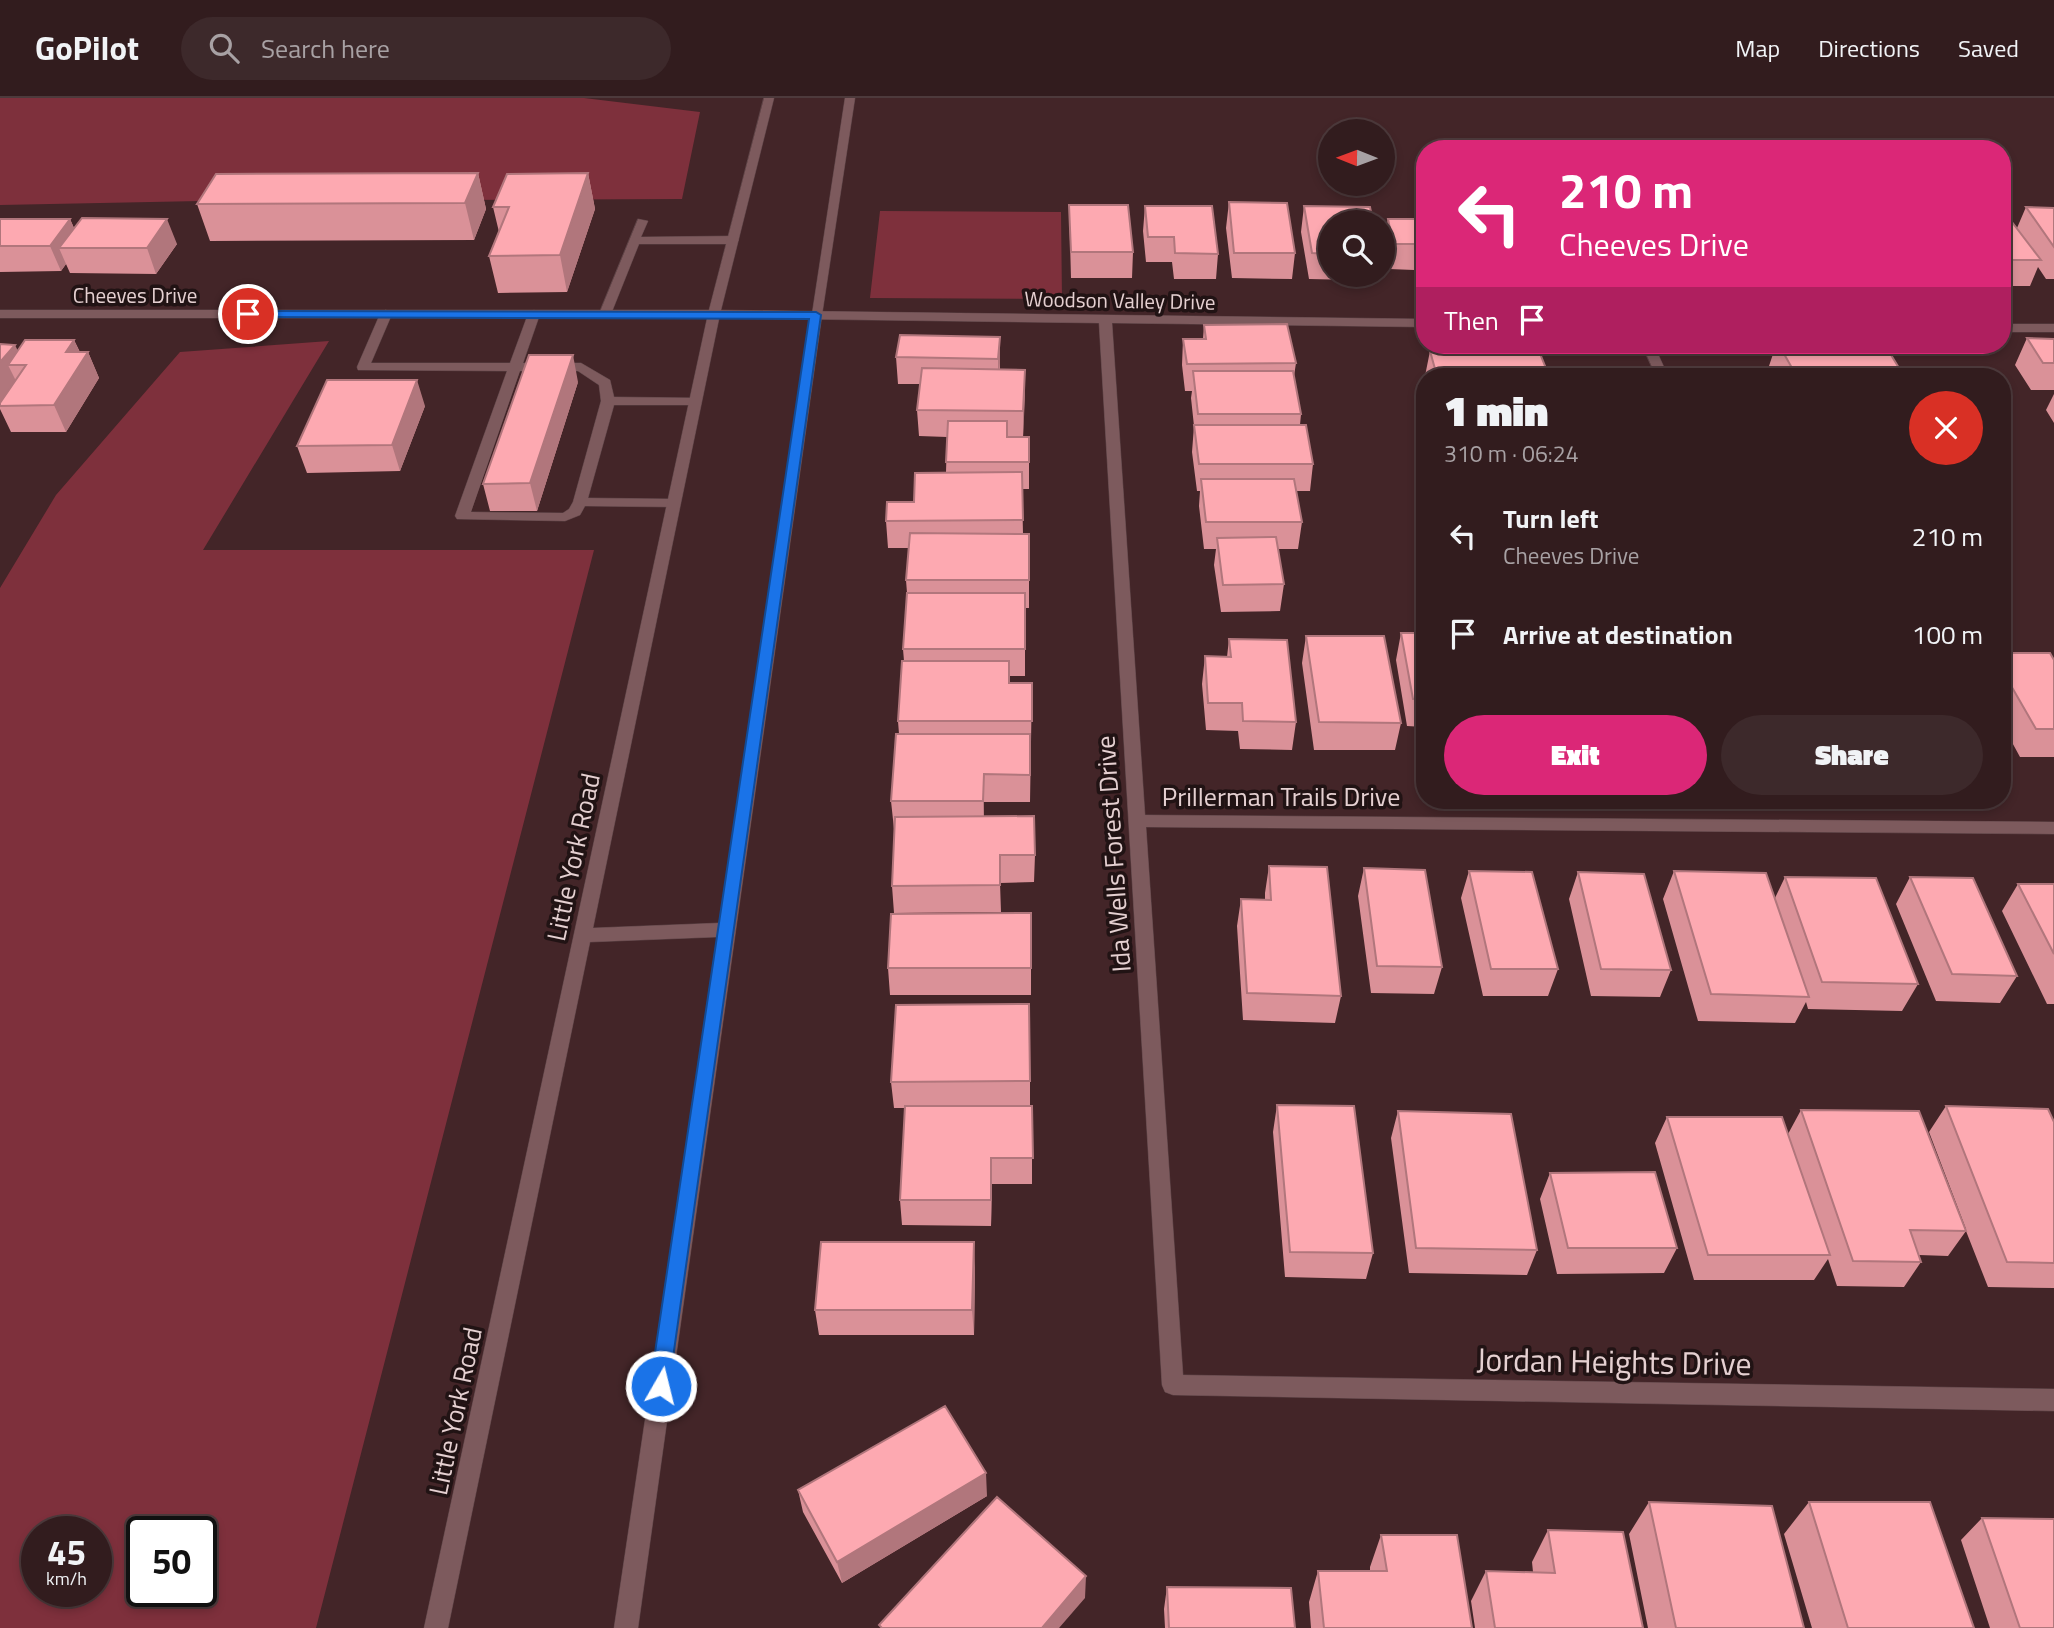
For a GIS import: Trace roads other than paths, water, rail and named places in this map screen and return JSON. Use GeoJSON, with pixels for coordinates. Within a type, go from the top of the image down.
{"type":"FeatureCollection","features":[{"type":"Feature","properties":{"kind":"street","name":"Little York Road"},"geometry":{"type":"LineString","coordinates":[[436,1628],[714,314],[769,98]]}},
{"type":"Feature","properties":{"kind":"street"},"geometry":{"type":"LineString","coordinates":[[626,1628],[816,315],[850,98]]}},
{"type":"Feature","properties":{"kind":"street"},"geometry":{"type":"LineString","coordinates":[[605,314],[642,220]]}},
{"type":"Feature","properties":{"kind":"street"},"geometry":{"type":"LineString","coordinates":[[634,241],[733,240]]}},
{"type":"Feature","properties":{"kind":"street","name":"Cheeves Drive"},"geometry":{"type":"LineString","coordinates":[[0,314],[816,315]]}},
{"type":"Feature","properties":{"kind":"street"},"geometry":{"type":"LineString","coordinates":[[386,314],[363,367],[515,367],[581,367],[605,383],[608,401],[580,502],[575,512],[565,517],[461,516],[515,367],[534,314]]}},
{"type":"Feature","properties":{"kind":"street","name":"Woodson Valley Drive"},"geometry":{"type":"LineString","coordinates":[[816,315],[1416,323]]}},
{"type":"Feature","properties":{"kind":"street","name":"Ida Wells Forest Drive"},"geometry":{"type":"LineString","coordinates":[[1105,319],[1173,1384]]}},
{"type":"Feature","properties":{"kind":"street"},"geometry":{"type":"LineString","coordinates":[[2011,328],[2054,328]]}},
{"type":"Feature","properties":{"kind":"street"},"geometry":{"type":"LineString","coordinates":[[608,401],[696,401]]}},
{"type":"Feature","properties":{"kind":"street"},"geometry":{"type":"LineString","coordinates":[[580,502],[674,503]]}},
{"type":"Feature","properties":{"kind":"street","name":"Prillerman Trails Drive"},"geometry":{"type":"LineString","coordinates":[[1137,821],[2054,828]]}},
{"type":"Feature","properties":{"kind":"street"},"geometry":{"type":"LineString","coordinates":[[583,935],[727,930]]}},
{"type":"Feature","properties":{"kind":"street","name":"Jordan Heights Drive"},"geometry":{"type":"LineString","coordinates":[[1173,1384],[2054,1400]]}}]}
